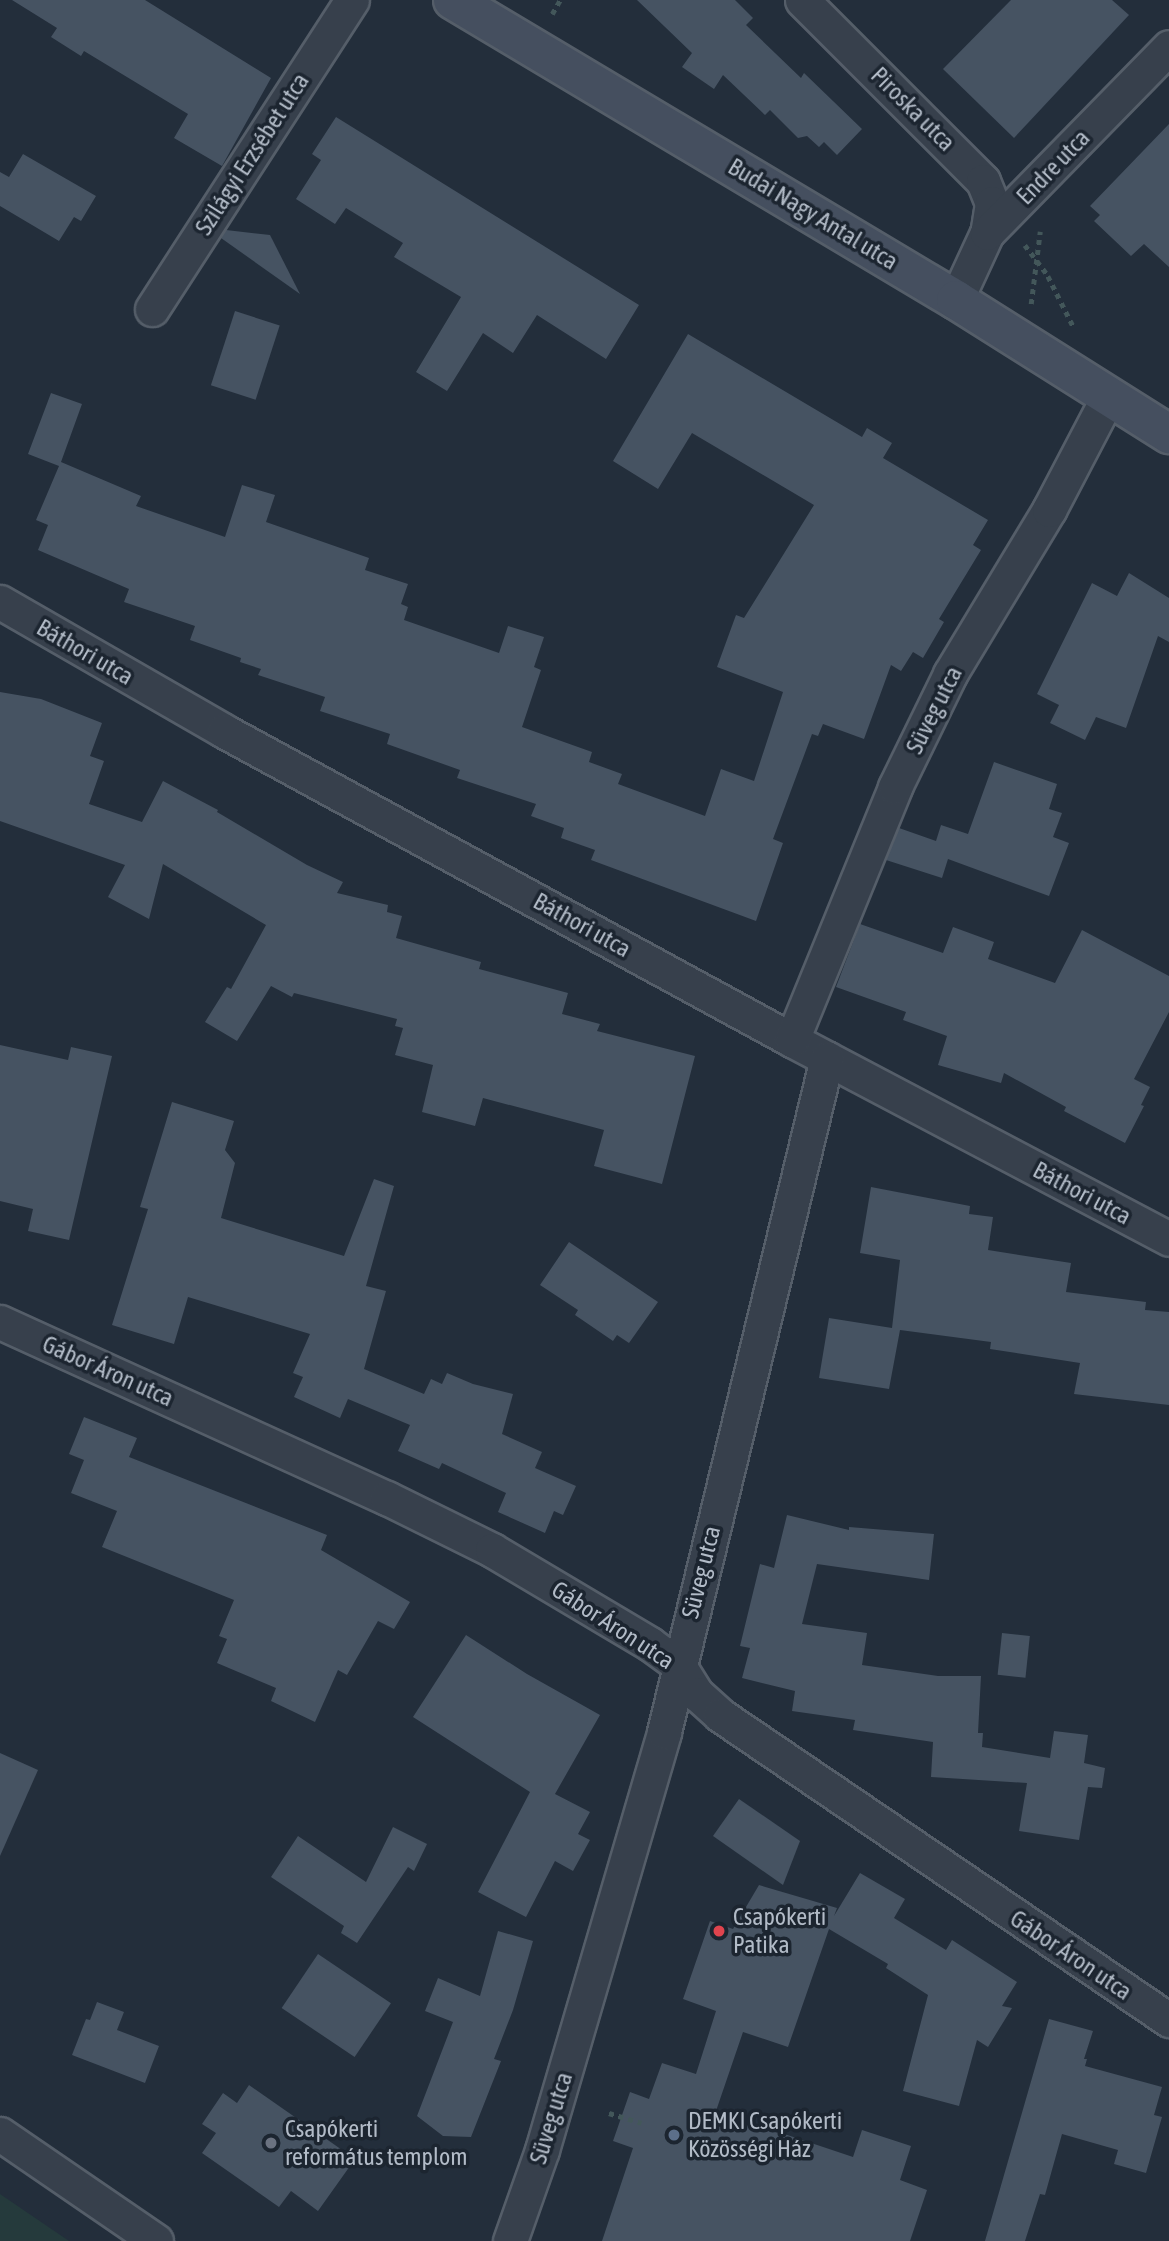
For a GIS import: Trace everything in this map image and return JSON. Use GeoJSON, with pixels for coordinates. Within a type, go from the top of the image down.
{"type":"FeatureCollection","features":[{"type":"Feature","properties":{"kind":"street","name":"Szilágyi Erzsébet utca"},"geometry":{"type":"LineString","coordinates":[[152,309],[352,0]]}},
{"type":"Feature","properties":{"kind":"street","name":"Budai Nagy Antal utca"},"geometry":{"type":"LineString","coordinates":[[453,0],[956,300],[1169,434]]}},
{"type":"Feature","properties":{"kind":"street","name":"Piroska utca"},"geometry":{"type":"LineString","coordinates":[[802,0],[983,181],[992,203],[993,227]]}},
{"type":"Feature","properties":{"kind":"street","name":"Endre utca"},"geometry":{"type":"LineString","coordinates":[[956,300],[993,227],[1169,47]]}},
{"type":"Feature","properties":{"kind":"street","name":"Süveg utca"},"geometry":{"type":"LineString","coordinates":[[792,1040],[895,787],[950,674],[1049,510],[1109,395]]}},
{"type":"Feature","properties":{"kind":"street","name":"Báthori utca"},"geometry":{"type":"LineString","coordinates":[[0,602],[224,731],[792,1040],[1169,1239]]}},
{"type":"Feature","properties":{"kind":"street","name":"Süveg utca"},"geometry":{"type":"LineString","coordinates":[[510,2241],[542,2150],[664,1732],[678,1664],[827,1058]]}},
{"type":"Feature","properties":{"kind":"street","name":"Gábor Áron utca"},"geometry":{"type":"LineString","coordinates":[[0,1322],[457,1532],[639,1637],[678,1664],[697,1694],[720,1715],[1169,2020]]}},
{"type":"Feature","properties":{"kind":"street"},"geometry":{"type":"LineString","coordinates":[[0,2134],[156,2241]]}},
{"type":"Feature","properties":{"kind":"path"},"geometry":{"type":"LineString","coordinates":[[550,18],[560,0]]}},
{"type":"Feature","properties":{"kind":"path"},"geometry":{"type":"LineString","coordinates":[[1030,311],[1047,173]]}},
{"type":"Feature","properties":{"kind":"path"},"geometry":{"type":"LineString","coordinates":[[993,227],[1036,259],[1076,332]]}},
{"type":"Feature","properties":{"kind":"path"},"geometry":{"type":"LineString","coordinates":[[609,2113],[641,2123]]}},
{"type":"Feature","properties":{"kind":"green space"},"geometry":{"type":"Polygon","coordinates":[[[0,2194],[69,2241],[0,2241],[0,2194]]]}},
{"type":"Feature","properties":{"kind":"building"},"geometry":{"type":"Polygon","coordinates":[[[12,0],[145,0],[271,78],[222,166],[174,138],[188,114],[84,51],[81,56],[51,37],[57,28],[12,0]]]}},
{"type":"Feature","properties":{"kind":"building"},"geometry":{"type":"Polygon","coordinates":[[[637,0],[735,0],[753,18],[746,25],[801,78],[804,73],[862,129],[837,155],[824,142],[819,147],[807,136],[798,138],[770,110],[765,115],[723,75],[714,89],[682,67],[692,53],[637,0]]]}},
{"type":"Feature","properties":{"kind":"building"},"geometry":{"type":"Polygon","coordinates":[[[1011,0],[1112,0],[1129,15],[1014,138],[943,69],[1011,0]]]}},
{"type":"Feature","properties":{"kind":"building"},"geometry":{"type":"Polygon","coordinates":[[[336,117],[639,305],[606,359],[537,315],[513,353],[483,333],[447,391],[416,372],[461,297],[394,257],[403,243],[346,208],[335,224],[296,199],[321,160],[312,154],[336,117]]]}},
{"type":"Feature","properties":{"kind":"building"},"geometry":{"type":"Polygon","coordinates":[[[1169,124],[1169,267],[1144,244],[1131,256],[1094,221],[1100,215],[1090,206],[1169,124]]]}},
{"type":"Feature","properties":{"kind":"building"},"geometry":{"type":"Polygon","coordinates":[[[23,154],[96,196],[81,221],[74,217],[59,241],[0,206],[0,172],[9,177],[23,154]]]}},
{"type":"Feature","properties":{"kind":"building"},"geometry":{"type":"Polygon","coordinates":[[[226,230],[270,235],[300,294],[221,238],[226,230]]]}},
{"type":"Feature","properties":{"kind":"building"},"geometry":{"type":"Polygon","coordinates":[[[235,311],[280,326],[256,400],[211,385],[235,311]]]}},
{"type":"Feature","properties":{"kind":"building"},"geometry":{"type":"Polygon","coordinates":[[[688,334],[862,437],[867,428],[892,443],[883,458],[988,520],[973,545],[981,550],[939,619],[944,622],[923,658],[913,652],[901,671],[891,665],[864,739],[823,724],[818,736],[812,734],[773,839],[783,843],[756,921],[591,860],[595,850],[561,838],[564,828],[531,816],[536,804],[457,778],[460,770],[387,744],[390,734],[320,711],[325,697],[258,675],[261,669],[240,662],[241,658],[190,640],[195,626],[124,602],[129,589],[38,550],[48,525],[36,520],[59,466],[28,454],[51,393],[82,404],[61,462],[141,496],[136,506],[225,537],[242,485],[275,495],[266,522],[369,558],[365,570],[408,584],[401,604],[408,607],[404,620],[499,653],[508,626],[544,637],[534,667],[541,670],[522,727],[592,752],[589,762],[622,774],[618,784],[705,816],[721,769],[754,781],[783,692],[717,667],[736,615],[744,618],[814,505],[692,433],[658,489],[613,461],[688,334]]]}},
{"type":"Feature","properties":{"kind":"building"},"geometry":{"type":"Polygon","coordinates":[[[1129,573],[1169,598],[1169,642],[1158,636],[1126,728],[1096,717],[1085,740],[1050,723],[1059,705],[1037,694],[1092,583],[1117,596],[1129,573]]]}},
{"type":"Feature","properties":{"kind":"building"},"geometry":{"type":"Polygon","coordinates":[[[0,692],[41,699],[102,723],[90,756],[104,761],[89,804],[142,822],[163,781],[218,810],[217,812],[307,865],[343,882],[337,893],[388,905],[387,912],[402,916],[396,938],[481,962],[479,969],[568,993],[562,1014],[600,1024],[597,1031],[695,1056],[662,1184],[594,1166],[604,1130],[483,1098],[475,1126],[422,1112],[433,1065],[395,1055],[403,1028],[395,1026],[397,1019],[294,993],[292,997],[271,986],[237,1041],[205,1022],[227,987],[231,989],[266,925],[163,864],[149,919],[108,897],[125,865],[0,821],[0,692]]]}},
{"type":"Feature","properties":{"kind":"building"},"geometry":{"type":"Polygon","coordinates":[[[994,762],[1057,784],[1049,809],[1062,813],[1053,837],[1069,843],[1049,896],[948,859],[942,878],[886,860],[899,828],[936,841],[941,825],[968,834],[994,762]]]}},
{"type":"Feature","properties":{"kind":"building"},"geometry":{"type":"Polygon","coordinates":[[[860,924],[943,953],[953,927],[994,942],[988,959],[1055,983],[1082,930],[1169,976],[1169,1012],[1134,1079],[1150,1087],[1141,1105],[1144,1106],[1125,1143],[1064,1111],[1066,1107],[1004,1073],[1001,1083],[938,1065],[947,1036],[903,1020],[906,1012],[836,987],[860,924]]]}},
{"type":"Feature","properties":{"kind":"building"},"geometry":{"type":"Polygon","coordinates":[[[0,1045],[68,1060],[71,1047],[112,1056],[69,1240],[28,1231],[33,1209],[0,1201],[0,1045]]]}},
{"type":"Feature","properties":{"kind":"building"},"geometry":{"type":"Polygon","coordinates":[[[172,1102],[234,1121],[225,1150],[235,1163],[221,1218],[344,1256],[374,1179],[394,1186],[366,1286],[386,1291],[364,1369],[424,1394],[431,1379],[442,1384],[447,1373],[473,1384],[513,1394],[502,1434],[542,1452],[535,1468],[576,1486],[563,1515],[554,1511],[545,1533],[498,1512],[506,1493],[442,1463],[439,1469],[398,1451],[410,1425],[348,1399],[340,1418],[294,1397],[303,1377],[293,1373],[310,1334],[188,1297],[174,1344],[112,1325],[148,1209],[140,1207],[172,1102]]]}},
{"type":"Feature","properties":{"kind":"building"},"geometry":{"type":"Polygon","coordinates":[[[871,1187],[970,1206],[969,1214],[993,1217],[988,1250],[1071,1263],[1066,1292],[1146,1302],[1145,1310],[1169,1312],[1169,1405],[1074,1394],[1080,1363],[990,1349],[991,1342],[900,1330],[889,1389],[819,1378],[829,1318],[892,1328],[900,1260],[860,1253],[871,1187]]]}},
{"type":"Feature","properties":{"kind":"building"},"geometry":{"type":"Polygon","coordinates":[[[569,1242],[658,1302],[629,1343],[617,1335],[613,1341],[575,1315],[578,1310],[540,1285],[569,1242]]]}},
{"type":"Feature","properties":{"kind":"building"},"geometry":{"type":"Polygon","coordinates":[[[84,1417],[137,1438],[129,1457],[327,1535],[321,1550],[410,1602],[394,1629],[378,1621],[347,1675],[338,1670],[315,1722],[271,1701],[276,1688],[217,1663],[227,1639],[219,1636],[234,1600],[102,1547],[117,1511],[71,1493],[84,1460],[69,1454],[84,1417]]]}},
{"type":"Feature","properties":{"kind":"building"},"geometry":{"type":"Polygon","coordinates":[[[787,1515],[849,1530],[849,1527],[934,1534],[929,1580],[817,1564],[802,1624],[867,1633],[862,1665],[938,1676],[981,1676],[978,1733],[983,1733],[982,1747],[1050,1758],[1054,1731],[1088,1735],[1084,1763],[1105,1768],[1102,1788],[1088,1787],[1079,1840],[1019,1831],[1027,1783],[931,1777],[933,1742],[853,1730],[855,1720],[792,1711],[795,1691],[742,1678],[750,1648],[740,1646],[760,1564],[774,1568],[787,1515]]]}},
{"type":"Feature","properties":{"kind":"building"},"geometry":{"type":"Polygon","coordinates":[[[1002,1633],[1030,1636],[1025,1678],[998,1675],[1002,1633]]]}},
{"type":"Feature","properties":{"kind":"building"},"geometry":{"type":"Polygon","coordinates":[[[466,1635],[527,1674],[600,1715],[555,1794],[590,1812],[578,1834],[590,1840],[573,1871],[555,1861],[526,1917],[478,1892],[530,1792],[413,1717],[466,1635]]]}},
{"type":"Feature","properties":{"kind":"building"},"geometry":{"type":"Polygon","coordinates":[[[0,1753],[38,1770],[0,1856],[0,1753]]]}},
{"type":"Feature","properties":{"kind":"building"},"geometry":{"type":"Polygon","coordinates":[[[739,1799],[800,1841],[783,1885],[713,1836],[739,1799]]]}},
{"type":"Feature","properties":{"kind":"building"},"geometry":{"type":"Polygon","coordinates":[[[393,1827],[427,1844],[414,1871],[408,1867],[357,1943],[341,1933],[344,1926],[271,1877],[298,1836],[366,1882],[393,1827]]]}},
{"type":"Feature","properties":{"kind":"building"},"geometry":{"type":"Polygon","coordinates":[[[860,1873],[905,1899],[894,1918],[946,1950],[952,1940],[1017,1982],[1002,2006],[1012,2008],[988,2047],[977,2040],[959,2106],[903,2091],[928,1995],[886,1968],[888,1964],[829,1929],[788,2047],[743,2032],[716,2111],[853,2157],[862,2130],[911,2146],[900,2180],[927,2190],[910,2241],[602,2241],[633,2148],[613,2141],[630,2092],[649,2099],[662,2063],[696,2074],[716,2011],[683,1999],[710,1921],[733,1929],[759,1885],[837,1908],[834,1916],[860,1873]]]}},
{"type":"Feature","properties":{"kind":"building"},"geometry":{"type":"Polygon","coordinates":[[[498,1931],[533,1941],[513,2010],[494,2059],[501,2061],[471,2137],[443,2136],[417,2116],[453,2022],[425,2011],[438,1978],[480,1996],[498,1931]]]}},
{"type":"Feature","properties":{"kind":"building"},"geometry":{"type":"Polygon","coordinates":[[[318,1954],[391,2003],[355,2057],[282,2008],[318,1954]]]}},
{"type":"Feature","properties":{"kind":"building"},"geometry":{"type":"Polygon","coordinates":[[[97,2002],[124,2012],[117,2030],[159,2046],[145,2083],[72,2055],[86,2019],[90,2020],[97,2002]]]}},
{"type":"Feature","properties":{"kind":"building"},"geometry":{"type":"Polygon","coordinates":[[[1049,2019],[1093,2031],[1084,2059],[1087,2059],[1085,2066],[1162,2087],[1154,2115],[1162,2117],[1146,2173],[1114,2164],[1118,2150],[1062,2134],[1045,2195],[1040,2194],[1025,2241],[985,2241],[1049,2019]]]}},
{"type":"Feature","properties":{"kind":"building","name":"Csapókerti református templom"},"geometry":{"type":"Polygon","coordinates":[[[249,2085],[355,2159],[318,2211],[291,2191],[279,2207],[202,2153],[216,2133],[202,2124],[223,2093],[237,2103],[249,2085]]]}},
{"type":"Feature","properties":{"kind":"place","name":"Csapókerti Patika"},"geometry":{"type":"Point","coordinates":[719,1931]}},
{"type":"Feature","properties":{"kind":"place","name":"DEMKI Csapókerti Közösségi Ház"},"geometry":{"type":"Point","coordinates":[674,2135]}},
{"type":"Feature","properties":{"kind":"place","name":"Csapókerti református templom"},"geometry":{"type":"Point","coordinates":[271,2143]}}]}
